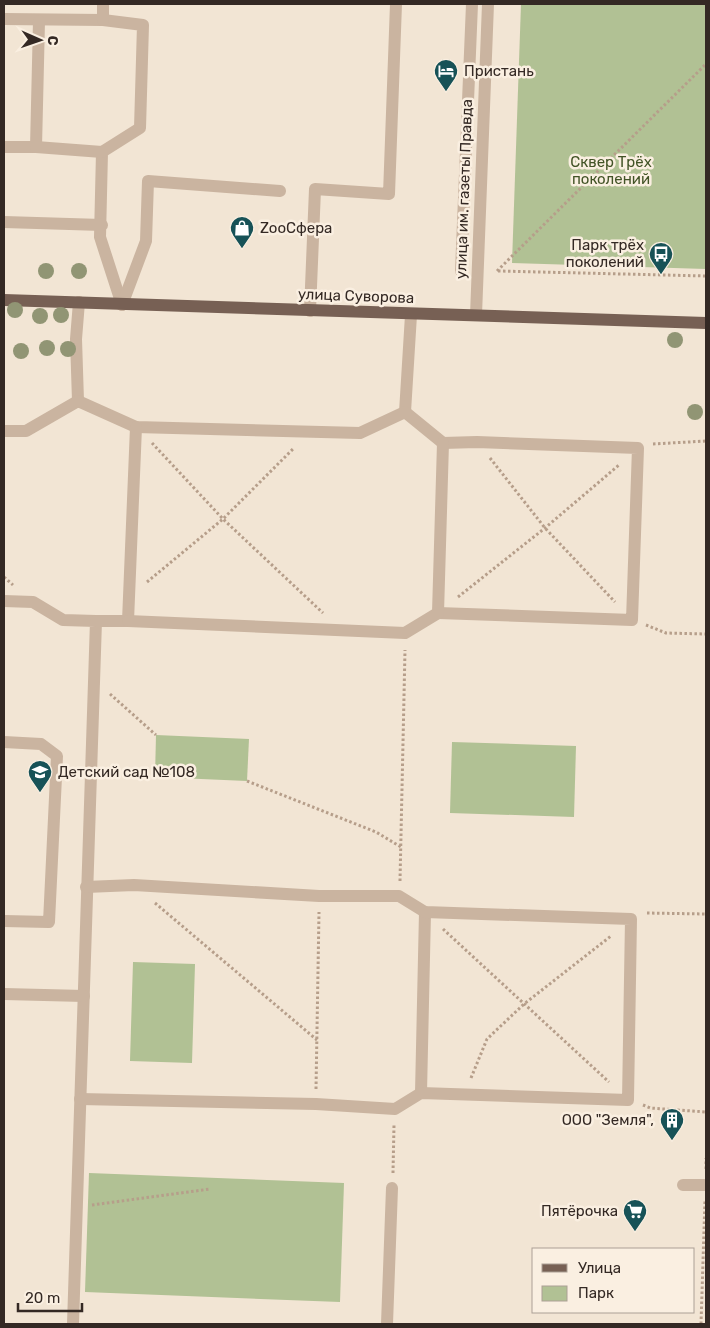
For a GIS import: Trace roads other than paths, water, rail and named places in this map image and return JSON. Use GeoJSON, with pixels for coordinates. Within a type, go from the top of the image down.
{"type":"FeatureCollection","features":[{"type":"Feature","properties":{"kind":"main road","name":"улица Суворова"},"geometry":{"type":"LineString","coordinates":[[4,300],[410,315],[476,315],[706,323]]}},
{"type":"Feature","properties":{"kind":"street"},"geometry":{"type":"LineString","coordinates":[[103,4],[103,20]]}},
{"type":"Feature","properties":{"kind":"street"},"geometry":{"type":"LineString","coordinates":[[310,311],[315,189],[389,194],[396,4]]}},
{"type":"Feature","properties":{"kind":"street"},"geometry":{"type":"LineString","coordinates":[[461,271],[472,4]]}},
{"type":"Feature","properties":{"kind":"street","name":"улица им. газеты Правда"},"geometry":{"type":"LineString","coordinates":[[476,315],[488,4]]}},
{"type":"Feature","properties":{"kind":"street"},"geometry":{"type":"LineString","coordinates":[[4,20],[103,20],[143,25],[140,128],[102,152],[36,147],[4,147]]}},
{"type":"Feature","properties":{"kind":"street"},"geometry":{"type":"LineString","coordinates":[[36,147],[39,21]]}},
{"type":"Feature","properties":{"kind":"street"},"geometry":{"type":"LineString","coordinates":[[102,152],[102,225],[100,237],[122,305]]}},
{"type":"Feature","properties":{"kind":"street"},"geometry":{"type":"LineString","coordinates":[[122,305],[146,241],[148,181],[280,191]]}},
{"type":"Feature","properties":{"kind":"street"},"geometry":{"type":"LineString","coordinates":[[4,222],[102,225]]}},
{"type":"Feature","properties":{"kind":"street"},"geometry":{"type":"LineString","coordinates":[[78,302],[76,339],[78,401]]}},
{"type":"Feature","properties":{"kind":"street"},"geometry":{"type":"LineString","coordinates":[[405,412],[410,315]]}},
{"type":"Feature","properties":{"kind":"street"},"geometry":{"type":"LineString","coordinates":[[78,401],[136,427],[360,433],[405,412]]}},
{"type":"Feature","properties":{"kind":"street"},"geometry":{"type":"LineString","coordinates":[[4,431],[26,432],[78,401]]}},
{"type":"Feature","properties":{"kind":"street"},"geometry":{"type":"LineString","coordinates":[[4,601],[33,602],[63,620],[405,633],[438,613],[632,620],[638,448],[477,442],[443,443],[405,412]]}},
{"type":"Feature","properties":{"kind":"street"},"geometry":{"type":"LineString","coordinates":[[128,621],[136,427]]}},
{"type":"Feature","properties":{"kind":"street"},"geometry":{"type":"LineString","coordinates":[[438,613],[443,443]]}},
{"type":"Feature","properties":{"kind":"street"},"geometry":{"type":"LineString","coordinates":[[73,1324],[96,621]]}},
{"type":"Feature","properties":{"kind":"street"},"geometry":{"type":"LineString","coordinates":[[4,742],[41,744],[57,756],[49,922],[4,922]]}},
{"type":"Feature","properties":{"kind":"street"},"geometry":{"type":"LineString","coordinates":[[80,1099],[316,1104],[394,1109],[421,1093],[628,1100],[631,920],[425,912],[399,896],[319,896],[134,885],[86,887]]}},
{"type":"Feature","properties":{"kind":"street"},"geometry":{"type":"LineString","coordinates":[[421,1093],[425,912]]}},
{"type":"Feature","properties":{"kind":"street"},"geometry":{"type":"LineString","coordinates":[[4,994],[84,996]]}},
{"type":"Feature","properties":{"kind":"street"},"geometry":{"type":"LineString","coordinates":[[683,1185],[706,1186]]}},
{"type":"Feature","properties":{"kind":"street"},"geometry":{"type":"LineString","coordinates":[[387,1324],[392,1188]]}},
{"type":"Feature","properties":{"kind":"place","name":"Пристань"},"geometry":{"type":"Point","coordinates":[446,92]}},
{"type":"Feature","properties":{"kind":"place","name":"ZooСфера"},"geometry":{"type":"Point","coordinates":[242,249]}},
{"type":"Feature","properties":{"kind":"place","name":"Парк трёх поколений"},"geometry":{"type":"Point","coordinates":[661,275]}},
{"type":"Feature","properties":{"kind":"place","name":"Детский сад №108"},"geometry":{"type":"Point","coordinates":[40,793]}},
{"type":"Feature","properties":{"kind":"place","name":"ООО \"Земля\","},"geometry":{"type":"Point","coordinates":[672,1141]}},
{"type":"Feature","properties":{"kind":"place","name":"Пятёрочка"},"geometry":{"type":"Point","coordinates":[635,1232]}},
{"type":"Feature","properties":{"kind":"park label","name":"Сквер Трёх поколений"},"geometry":{"type":"Point","coordinates":[611,170]}}]}
